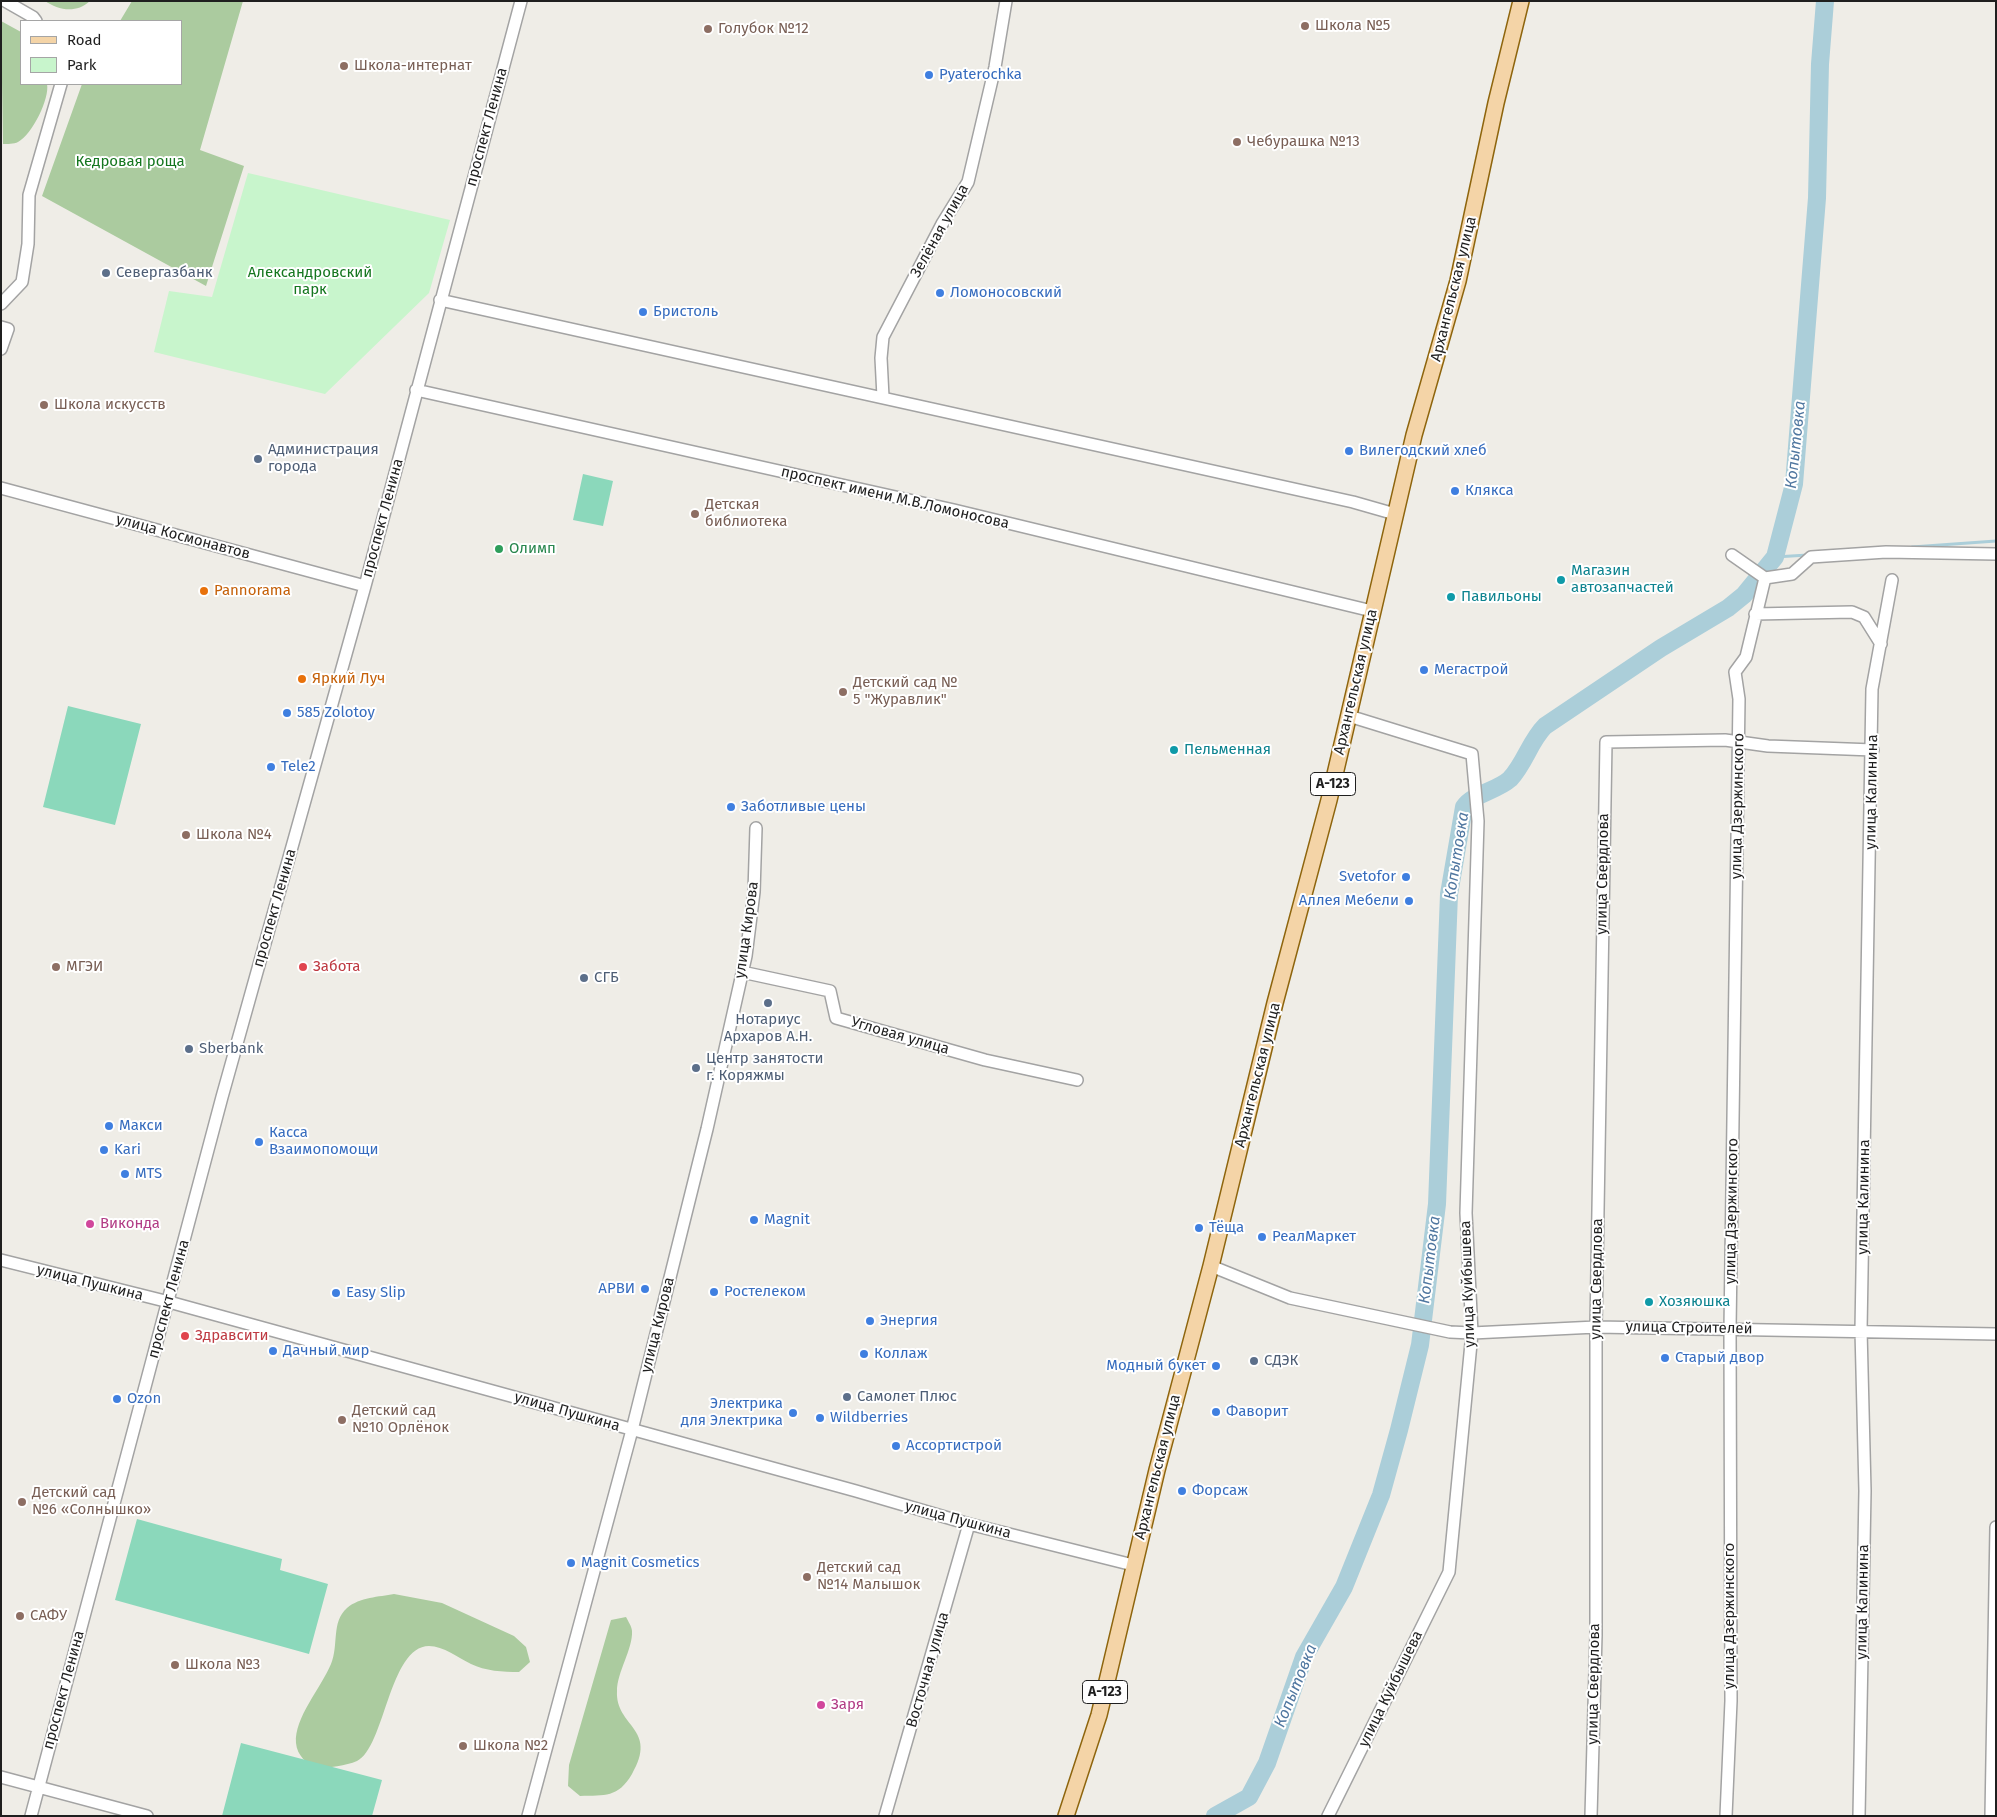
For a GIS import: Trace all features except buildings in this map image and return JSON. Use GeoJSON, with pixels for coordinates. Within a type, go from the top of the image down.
{"type":"FeatureCollection","features":[{"type":"Feature","properties":{"kind":"main road","name":"Архангельская улица"},"geometry":{"type":"LineString","coordinates":[[1134,1565],[1212,1266],[1349,716],[1414,436],[1457,287],[1496,103],[1521,1]]}},
{"type":"Feature","properties":{"kind":"main road","name":"А-123"},"geometry":{"type":"LineString","coordinates":[[1066,1816],[1099,1715],[1134,1565]]}},
{"type":"Feature","properties":{"kind":"street"},"geometry":{"type":"LineString","coordinates":[[4,1],[35,20]]}},
{"type":"Feature","properties":{"kind":"street","name":"проспект Ленина"},"geometry":{"type":"LineString","coordinates":[[31,1816],[241,1030],[365,586],[521,1]]}},
{"type":"Feature","properties":{"kind":"street","name":"Зелёная улица"},"geometry":{"type":"LineString","coordinates":[[883,398],[881,358],[883,337],[942,224],[968,182],[995,67],[1006,1]]}},
{"type":"Feature","properties":{"kind":"street"},"geometry":{"type":"LineString","coordinates":[[2,301],[22,282],[28,244],[29,195],[61,85]]}},
{"type":"Feature","properties":{"kind":"street"},"geometry":{"type":"LineString","coordinates":[[440,300],[1353,502],[1395,514]]}},
{"type":"Feature","properties":{"kind":"street"},"geometry":{"type":"LineString","coordinates":[[1,327],[8,329],[1,349]]}},
{"type":"Feature","properties":{"kind":"street","name":"проспект имени М.В.Ломоносова"},"geometry":{"type":"LineString","coordinates":[[416,390],[954,510],[1372,611]]}},
{"type":"Feature","properties":{"kind":"street","name":"улица Космонавтов"},"geometry":{"type":"LineString","coordinates":[[1,488],[365,586]]}},
{"type":"Feature","properties":{"kind":"street"},"geometry":{"type":"LineString","coordinates":[[1732,555],[1765,578],[1792,574],[1811,556],[1886,552],[1996,554]]}},
{"type":"Feature","properties":{"kind":"street","name":"улица Дзержинского"},"geometry":{"type":"LineString","coordinates":[[1726,1816],[1731,1700],[1730,1329],[1739,699],[1736,672],[1746,657],[1765,578]]}},
{"type":"Feature","properties":{"kind":"street","name":"улица Калинина"},"geometry":{"type":"LineString","coordinates":[[1859,1816],[1865,1492],[1861,1330],[1873,750],[1872,689],[1892,580]]}},
{"type":"Feature","properties":{"kind":"street"},"geometry":{"type":"LineString","coordinates":[[1756,612],[1852,612],[1864,617],[1881,644]]}},
{"type":"Feature","properties":{"kind":"street","name":"улица Куйбышева"},"geometry":{"type":"LineString","coordinates":[[1328,1816],[1449,1572],[1472,1333],[1466,1213],[1478,821],[1472,754],[1349,716]]}},
{"type":"Feature","properties":{"kind":"street","name":"улица Свердлова"},"geometry":{"type":"LineString","coordinates":[[1592,1816],[1596,1635],[1596,1327],[1606,742],[1705,740],[1738,742]]}},
{"type":"Feature","properties":{"kind":"street"},"geometry":{"type":"LineString","coordinates":[[1738,742],[1873,750]]}},
{"type":"Feature","properties":{"kind":"street","name":"улица Кирова"},"geometry":{"type":"LineString","coordinates":[[528,1816],[632,1430],[707,1129],[742,972],[754,892],[756,828]]}},
{"type":"Feature","properties":{"kind":"street","name":"Угловая улица"},"geometry":{"type":"LineString","coordinates":[[742,972],[830,991],[836,1018],[985,1060],[1077,1080]]}},
{"type":"Feature","properties":{"kind":"street","name":"улица Пушкина"},"geometry":{"type":"LineString","coordinates":[[1,1260],[169,1302],[969,1524],[1134,1565]]}},
{"type":"Feature","properties":{"kind":"street","name":"улица Строителей"},"geometry":{"type":"LineString","coordinates":[[1212,1266],[1290,1298],[1413,1326],[1472,1333],[1596,1327],[1861,1330],[1996,1334]]}},
{"type":"Feature","properties":{"kind":"street","name":"Восточная улица"},"geometry":{"type":"LineString","coordinates":[[885,1816],[969,1524]]}},
{"type":"Feature","properties":{"kind":"street"},"geometry":{"type":"LineString","coordinates":[[1991,1816],[1996,1527]]}},
{"type":"Feature","properties":{"kind":"street"},"geometry":{"type":"LineString","coordinates":[[1,1777],[147,1816]]}},
{"type":"Feature","properties":{"kind":"green space"},"geometry":{"type":"Polygon","coordinates":[[[45,1],[90,1],[79,8],[67,9],[56,7],[45,1]]]}},
{"type":"Feature","properties":{"kind":"green space","name":"Кедровая роща"},"geometry":{"type":"Polygon","coordinates":[[[132,1],[243,1],[200,150],[244,166],[206,286],[42,196],[82,85],[182,85],[182,20],[121,20],[132,1]]]}},
{"type":"Feature","properties":{"kind":"green space"},"geometry":{"type":"Polygon","coordinates":[[[1,21],[20,31],[20,85],[47,85],[43,107],[29,132],[16,143],[3,144],[1,21]]]}},
{"type":"Feature","properties":{"kind":"green space","name":"Александровский парк"},"geometry":{"type":"Polygon","coordinates":[[[248,173],[450,220],[429,293],[325,394],[154,352],[169,291],[212,297],[248,173]]]}},
{"type":"Feature","properties":{"kind":"green space"},"geometry":{"type":"Polygon","coordinates":[[[583,474],[613,481],[603,526],[573,520],[583,474]]]}},
{"type":"Feature","properties":{"kind":"green space"},"geometry":{"type":"Polygon","coordinates":[[[68,706],[141,724],[115,825],[43,807],[68,706]]]}},
{"type":"Feature","properties":{"kind":"green space"},"geometry":{"type":"Polygon","coordinates":[[[137,1519],[282,1559],[280,1570],[328,1584],[309,1654],[115,1600],[137,1519]]]}},
{"type":"Feature","properties":{"kind":"green space"},"geometry":{"type":"Polygon","coordinates":[[[394,1594],[442,1603],[514,1636],[526,1647],[530,1662],[519,1672],[488,1670],[471,1664],[445,1650],[429,1646],[416,1650],[405,1662],[396,1679],[374,1738],[366,1752],[353,1763],[316,1769],[306,1762],[298,1752],[296,1743],[297,1733],[299,1723],[331,1664],[339,1620],[352,1604],[370,1598],[394,1594]]]}},
{"type":"Feature","properties":{"kind":"green space"},"geometry":{"type":"Polygon","coordinates":[[[626,1617],[632,1629],[632,1638],[619,1676],[618,1703],[622,1713],[639,1737],[641,1747],[639,1759],[627,1782],[616,1791],[604,1795],[580,1796],[568,1786],[569,1765],[611,1620],[626,1617]]]}},
{"type":"Feature","properties":{"kind":"green space"},"geometry":{"type":"Polygon","coordinates":[[[241,1743],[382,1780],[372,1816],[222,1816],[241,1743]]]}},
{"type":"Feature","properties":{"kind":"waterway","name":"Копытовка"},"geometry":{"type":"LineString","coordinates":[[1215,1816],[1249,1797],[1267,1763],[1304,1657],[1344,1587],[1381,1495],[1420,1345],[1437,1204],[1449,894],[1464,807],[1473,799],[1510,779],[1520,766],[1535,738],[1545,726],[1661,648],[1728,608],[1744,595],[1775,557],[1794,484],[1817,198],[1820,64],[1825,1]]}},
{"type":"Feature","properties":{"kind":"waterway"},"geometry":{"type":"LineString","coordinates":[[1912,547],[1996,541]]}},
{"type":"Feature","properties":{"kind":"waterway"},"geometry":{"type":"LineString","coordinates":[[1775,557],[1808,555]]}},
{"type":"Feature","properties":{"kind":"place","name":"Школа №5"},"geometry":{"type":"Point","coordinates":[1305,26]}},
{"type":"Feature","properties":{"kind":"place","name":"Голубок №12"},"geometry":{"type":"Point","coordinates":[708,29]}},
{"type":"Feature","properties":{"kind":"place","name":"Школа-интернат"},"geometry":{"type":"Point","coordinates":[344,66]}},
{"type":"Feature","properties":{"kind":"place","name":"Pyaterochka"},"geometry":{"type":"Point","coordinates":[929,75]}},
{"type":"Feature","properties":{"kind":"place","name":"Чебурашка №13"},"geometry":{"type":"Point","coordinates":[1237,142]}},
{"type":"Feature","properties":{"kind":"place","name":"Севергазбанк"},"geometry":{"type":"Point","coordinates":[106,273]}},
{"type":"Feature","properties":{"kind":"place","name":"Ломоносовский"},"geometry":{"type":"Point","coordinates":[940,293]}},
{"type":"Feature","properties":{"kind":"place","name":"Бристоль"},"geometry":{"type":"Point","coordinates":[643,312]}},
{"type":"Feature","properties":{"kind":"place","name":"Школа искусcтв"},"geometry":{"type":"Point","coordinates":[44,405]}},
{"type":"Feature","properties":{"kind":"place","name":"Вилегодский хлеб"},"geometry":{"type":"Point","coordinates":[1349,451]}},
{"type":"Feature","properties":{"kind":"place","name":"Администрация города"},"geometry":{"type":"Point","coordinates":[258,459]}},
{"type":"Feature","properties":{"kind":"place","name":"Клякса"},"geometry":{"type":"Point","coordinates":[1455,491]}},
{"type":"Feature","properties":{"kind":"place","name":"Детская библиотека"},"geometry":{"type":"Point","coordinates":[695,514]}},
{"type":"Feature","properties":{"kind":"place","name":"Олимп"},"geometry":{"type":"Point","coordinates":[499,549]}},
{"type":"Feature","properties":{"kind":"place","name":"Магазин автозапчастей"},"geometry":{"type":"Point","coordinates":[1561,580]}},
{"type":"Feature","properties":{"kind":"place","name":"Pannorama"},"geometry":{"type":"Point","coordinates":[204,591]}},
{"type":"Feature","properties":{"kind":"place","name":"Павильоны"},"geometry":{"type":"Point","coordinates":[1451,597]}},
{"type":"Feature","properties":{"kind":"place","name":"Мегастрой"},"geometry":{"type":"Point","coordinates":[1424,670]}},
{"type":"Feature","properties":{"kind":"place","name":"Яркий Луч"},"geometry":{"type":"Point","coordinates":[302,679]}},
{"type":"Feature","properties":{"kind":"place","name":"Детский сад № 5 \"Журавлик\""},"geometry":{"type":"Point","coordinates":[843,692]}},
{"type":"Feature","properties":{"kind":"place","name":"585 Zolotoy"},"geometry":{"type":"Point","coordinates":[287,713]}},
{"type":"Feature","properties":{"kind":"place","name":"Пельменная"},"geometry":{"type":"Point","coordinates":[1174,750]}},
{"type":"Feature","properties":{"kind":"place","name":"Tele2"},"geometry":{"type":"Point","coordinates":[271,767]}},
{"type":"Feature","properties":{"kind":"place","name":"Заботливые цены"},"geometry":{"type":"Point","coordinates":[731,807]}},
{"type":"Feature","properties":{"kind":"place","name":"Школа №4"},"geometry":{"type":"Point","coordinates":[186,835]}},
{"type":"Feature","properties":{"kind":"place","name":"Svetofor"},"geometry":{"type":"Point","coordinates":[1406,877]}},
{"type":"Feature","properties":{"kind":"place","name":"Аллея Мебели"},"geometry":{"type":"Point","coordinates":[1409,901]}},
{"type":"Feature","properties":{"kind":"place","name":"МГЭИ"},"geometry":{"type":"Point","coordinates":[56,967]}},
{"type":"Feature","properties":{"kind":"place","name":"Забота"},"geometry":{"type":"Point","coordinates":[303,967]}},
{"type":"Feature","properties":{"kind":"place","name":"СГБ"},"geometry":{"type":"Point","coordinates":[584,978]}},
{"type":"Feature","properties":{"kind":"place","name":"Нотариус Архаров А.Н."},"geometry":{"type":"Point","coordinates":[768,1003]}},
{"type":"Feature","properties":{"kind":"place","name":"Sberbank"},"geometry":{"type":"Point","coordinates":[189,1049]}},
{"type":"Feature","properties":{"kind":"place","name":"Центр занятости г. Коряжмы"},"geometry":{"type":"Point","coordinates":[696,1068]}},
{"type":"Feature","properties":{"kind":"place","name":"Макси"},"geometry":{"type":"Point","coordinates":[109,1126]}},
{"type":"Feature","properties":{"kind":"place","name":"Касса Взаимопомощи"},"geometry":{"type":"Point","coordinates":[259,1142]}},
{"type":"Feature","properties":{"kind":"place","name":"Kari"},"geometry":{"type":"Point","coordinates":[104,1150]}},
{"type":"Feature","properties":{"kind":"place","name":"MTS"},"geometry":{"type":"Point","coordinates":[125,1174]}},
{"type":"Feature","properties":{"kind":"place","name":"Magnit"},"geometry":{"type":"Point","coordinates":[754,1220]}},
{"type":"Feature","properties":{"kind":"place","name":"Виконда"},"geometry":{"type":"Point","coordinates":[90,1224]}},
{"type":"Feature","properties":{"kind":"place","name":"Тёща"},"geometry":{"type":"Point","coordinates":[1199,1228]}},
{"type":"Feature","properties":{"kind":"place","name":"РеалМаркет"},"geometry":{"type":"Point","coordinates":[1262,1237]}},
{"type":"Feature","properties":{"kind":"place","name":"АРВИ"},"geometry":{"type":"Point","coordinates":[645,1289]}},
{"type":"Feature","properties":{"kind":"place","name":"Ростелеком"},"geometry":{"type":"Point","coordinates":[714,1292]}},
{"type":"Feature","properties":{"kind":"place","name":"Easy Slip"},"geometry":{"type":"Point","coordinates":[336,1293]}},
{"type":"Feature","properties":{"kind":"place","name":"Хозяюшка"},"geometry":{"type":"Point","coordinates":[1649,1302]}},
{"type":"Feature","properties":{"kind":"place","name":"Энергия"},"geometry":{"type":"Point","coordinates":[870,1321]}},
{"type":"Feature","properties":{"kind":"place","name":"Здравсити"},"geometry":{"type":"Point","coordinates":[185,1336]}},
{"type":"Feature","properties":{"kind":"place","name":"Дачный мир"},"geometry":{"type":"Point","coordinates":[273,1351]}},
{"type":"Feature","properties":{"kind":"place","name":"Коллаж"},"geometry":{"type":"Point","coordinates":[864,1354]}},
{"type":"Feature","properties":{"kind":"place","name":"Старый двор"},"geometry":{"type":"Point","coordinates":[1665,1358]}},
{"type":"Feature","properties":{"kind":"place","name":"СДЭК"},"geometry":{"type":"Point","coordinates":[1254,1361]}},
{"type":"Feature","properties":{"kind":"place","name":"Модный букет"},"geometry":{"type":"Point","coordinates":[1216,1366]}},
{"type":"Feature","properties":{"kind":"place","name":"Самолет Плюс"},"geometry":{"type":"Point","coordinates":[847,1397]}},
{"type":"Feature","properties":{"kind":"place","name":"Ozon"},"geometry":{"type":"Point","coordinates":[117,1399]}},
{"type":"Feature","properties":{"kind":"place","name":"Фаворит"},"geometry":{"type":"Point","coordinates":[1216,1412]}},
{"type":"Feature","properties":{"kind":"place","name":"Электрика для Электрика"},"geometry":{"type":"Point","coordinates":[793,1413]}},
{"type":"Feature","properties":{"kind":"place","name":"Wildberries"},"geometry":{"type":"Point","coordinates":[820,1418]}},
{"type":"Feature","properties":{"kind":"place","name":"Детский сад №10 Орлёнок"},"geometry":{"type":"Point","coordinates":[342,1420]}},
{"type":"Feature","properties":{"kind":"place","name":"Ассортистрой"},"geometry":{"type":"Point","coordinates":[896,1446]}},
{"type":"Feature","properties":{"kind":"place","name":"Форсаж"},"geometry":{"type":"Point","coordinates":[1182,1491]}},
{"type":"Feature","properties":{"kind":"place","name":"Детский сад №6 «Солнышко»"},"geometry":{"type":"Point","coordinates":[22,1502]}},
{"type":"Feature","properties":{"kind":"place","name":"Magnit Cosmetics"},"geometry":{"type":"Point","coordinates":[571,1563]}},
{"type":"Feature","properties":{"kind":"place","name":"Детский сад №14 Малышок"},"geometry":{"type":"Point","coordinates":[807,1577]}},
{"type":"Feature","properties":{"kind":"place","name":"САФУ"},"geometry":{"type":"Point","coordinates":[20,1616]}},
{"type":"Feature","properties":{"kind":"place","name":"Школа №3"},"geometry":{"type":"Point","coordinates":[175,1665]}},
{"type":"Feature","properties":{"kind":"place","name":"Заря"},"geometry":{"type":"Point","coordinates":[821,1705]}},
{"type":"Feature","properties":{"kind":"place","name":"Школа №2"},"geometry":{"type":"Point","coordinates":[463,1746]}}]}
